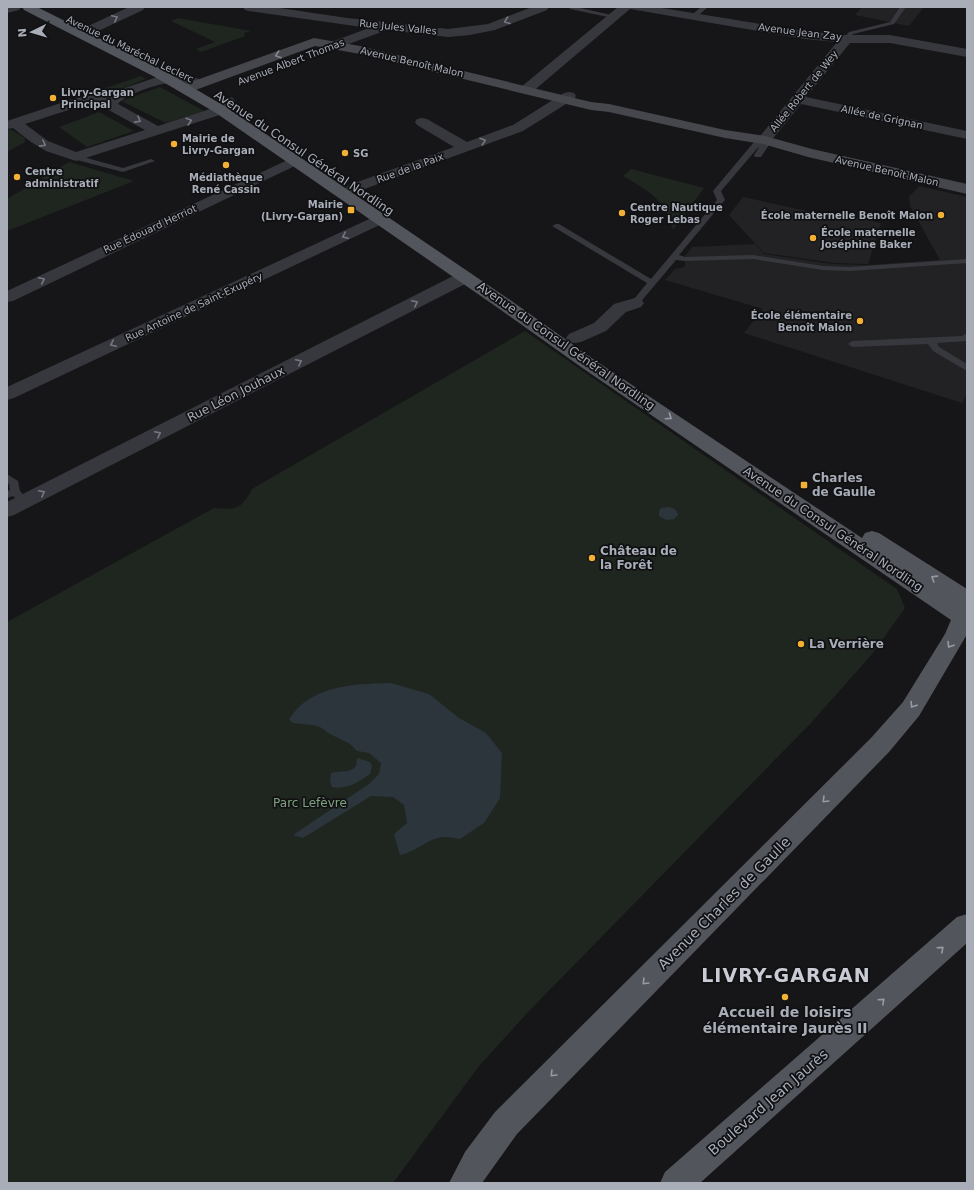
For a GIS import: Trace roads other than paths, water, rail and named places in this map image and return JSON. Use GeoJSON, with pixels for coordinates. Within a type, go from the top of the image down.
{"type":"FeatureCollection","features":[{"type":"Feature","properties":{"kind":"main road","name":"Avenue du Maréchal Leclerc"},"geometry":{"type":"LineString","coordinates":[[28,7],[166,78]]}},
{"type":"Feature","properties":{"kind":"main road","name":"Avenue du Maréchal Leclerc"},"geometry":{"type":"LineString","coordinates":[[45,7],[90,30],[198,90]]}},
{"type":"Feature","properties":{"kind":"main road","name":"Avenue Benoît Malon"},"geometry":{"type":"LineString","coordinates":[[314,42],[725,134],[761,146],[790,151],[808,152],[967,189]]}},
{"type":"Feature","properties":{"kind":"main road","name":"Avenue Albert Thomas"},"geometry":{"type":"LineString","coordinates":[[198,90],[314,42]]}},
{"type":"Feature","properties":{"kind":"main road","name":"Avenue Albert Thomas"},"geometry":{"type":"LineString","coordinates":[[238,82],[335,46]]}},
{"type":"Feature","properties":{"kind":"main road","name":"Avenue du Consul Général Nordling"},"geometry":{"type":"LineString","coordinates":[[166,78],[198,90],[285,142],[354,188],[848,523],[966,613]]}},
{"type":"Feature","properties":{"kind":"main road","name":"Avenue du Consul Général Nordling"},"geometry":{"type":"LineString","coordinates":[[224,106],[294,161],[466,277],[588,363],[966,613]]}},
{"type":"Feature","properties":{"kind":"main road","name":"Avenue Charles de Gaulle"},"geometry":{"type":"LineString","coordinates":[[465,1183],[476,1163],[506,1123],[880,745],[911,709],[955,636],[966,613]]}},
{"type":"Feature","properties":{"kind":"main road","name":"Boulevard Jean Jaurès"},"geometry":{"type":"LineString","coordinates":[[676,1183],[967,926]]}},
{"type":"Feature","properties":{"kind":"street"},"geometry":{"type":"LineString","coordinates":[[7,9],[15,7]]}},
{"type":"Feature","properties":{"kind":"street"},"geometry":{"type":"LineString","coordinates":[[90,30],[139,7]]}},
{"type":"Feature","properties":{"kind":"street","name":"Rue Jules Valles"},"geometry":{"type":"LineString","coordinates":[[249,7],[282,9],[355,23],[440,32],[470,31],[491,27],[543,7]]}},
{"type":"Feature","properties":{"kind":"street"},"geometry":{"type":"LineString","coordinates":[[528,89],[625,7]]}},
{"type":"Feature","properties":{"kind":"street","name":"Avenue Jean Zay"},"geometry":{"type":"LineString","coordinates":[[634,7],[805,35],[890,39],[967,53]]}},
{"type":"Feature","properties":{"kind":"street","name":"Avenue Albert Thomas"},"geometry":{"type":"LineString","coordinates":[[314,42],[355,23]]}},
{"type":"Feature","properties":{"kind":"street","name":"Avenue Albert Thomas"},"geometry":{"type":"LineString","coordinates":[[335,46],[385,26]]}},
{"type":"Feature","properties":{"kind":"street","name":"Allée Robert de Wey"},"geometry":{"type":"LineString","coordinates":[[761,146],[846,38]]}},
{"type":"Feature","properties":{"kind":"street"},"geometry":{"type":"LineString","coordinates":[[11,124],[81,100],[122,94],[166,78]]}},
{"type":"Feature","properties":{"kind":"street"},"geometry":{"type":"LineString","coordinates":[[110,105],[122,94]]}},
{"type":"Feature","properties":{"kind":"street","name":"Rue de la Paix"},"geometry":{"type":"LineString","coordinates":[[354,188],[518,128],[567,98]]}},
{"type":"Feature","properties":{"kind":"street"},"geometry":{"type":"LineString","coordinates":[[90,99],[110,105],[157,131]]}},
{"type":"Feature","properties":{"kind":"street","name":"Allée de Grignan"},"geometry":{"type":"LineString","coordinates":[[797,99],[967,135]]}},
{"type":"Feature","properties":{"kind":"street"},"geometry":{"type":"LineString","coordinates":[[11,124],[34,139],[54,149],[76,157],[157,131],[224,106]]}},
{"type":"Feature","properties":{"kind":"street","name":"Rue de la Paix"},"geometry":{"type":"LineString","coordinates":[[422,122],[465,147]]}},
{"type":"Feature","properties":{"kind":"street","name":"Rue Édouard Herriot"},"geometry":{"type":"LineString","coordinates":[[7,297],[294,161]]}},
{"type":"Feature","properties":{"kind":"street","name":"Rue Antoine de Saint-Exupéry"},"geometry":{"type":"LineString","coordinates":[[7,394],[380,219]]}},
{"type":"Feature","properties":{"kind":"street","name":"Rue Léon Jouhaux"},"geometry":{"type":"LineString","coordinates":[[7,510],[15,496],[466,277]]}},
{"type":"Feature","properties":{"kind":"street"},"geometry":{"type":"LineString","coordinates":[[582,343],[612,331],[635,303]]}},
{"type":"Feature","properties":{"kind":"lane"},"geometry":{"type":"LineString","coordinates":[[695,17],[696,14],[705,7]]}},
{"type":"Feature","properties":{"kind":"lane"},"geometry":{"type":"LineString","coordinates":[[890,39],[892,23],[903,7]]}},
{"type":"Feature","properties":{"kind":"lane"},"geometry":{"type":"LineString","coordinates":[[572,8],[613,16]]}},
{"type":"Feature","properties":{"kind":"lane"},"geometry":{"type":"LineString","coordinates":[[846,38],[851,33],[892,23]]}},
{"type":"Feature","properties":{"kind":"lane"},"geometry":{"type":"LineString","coordinates":[[635,303],[675,257],[721,200],[717,191],[761,146]]}},
{"type":"Feature","properties":{"kind":"lane"},"geometry":{"type":"LineString","coordinates":[[76,157],[123,170],[151,161]]}},
{"type":"Feature","properties":{"kind":"lane"},"geometry":{"type":"LineString","coordinates":[[556,226],[652,283]]}},
{"type":"Feature","properties":{"kind":"lane"},"geometry":{"type":"LineString","coordinates":[[675,257],[685,259],[753,257],[774,259],[823,268],[850,269],[967,261]]}},
{"type":"Feature","properties":{"kind":"lane"},"geometry":{"type":"LineString","coordinates":[[852,344],[964,339],[967,336]]}},
{"type":"Feature","properties":{"kind":"lane"},"geometry":{"type":"LineString","coordinates":[[931,341],[936,350],[967,368]]}},
{"type":"Feature","properties":{"kind":"lane"},"geometry":{"type":"LineString","coordinates":[[7,477],[14,483],[15,496]]}},
{"type":"Feature","properties":{"kind":"place","name":"Livry-Gargan Principal"},"geometry":{"type":"Point","coordinates":[53,98]}},
{"type":"Feature","properties":{"kind":"place","name":"Mairie de Livry-Gargan"},"geometry":{"type":"Point","coordinates":[174,144]}},
{"type":"Feature","properties":{"kind":"place","name":"SG"},"geometry":{"type":"Point","coordinates":[345,153]}},
{"type":"Feature","properties":{"kind":"place","name":"Médiathèque René Cassin"},"geometry":{"type":"Point","coordinates":[226,165]}},
{"type":"Feature","properties":{"kind":"place","name":"Centre administratif"},"geometry":{"type":"Point","coordinates":[17,177]}},
{"type":"Feature","properties":{"kind":"place","name":"Mairie (Livry-Gargan)"},"geometry":{"type":"Point","coordinates":[351,210]}},
{"type":"Feature","properties":{"kind":"place","name":"Centre Nautique Roger Lebas"},"geometry":{"type":"Point","coordinates":[622,213]}},
{"type":"Feature","properties":{"kind":"place","name":"École maternelle Benoît Malon"},"geometry":{"type":"Point","coordinates":[941,215]}},
{"type":"Feature","properties":{"kind":"place","name":"École maternelle Joséphine Baker"},"geometry":{"type":"Point","coordinates":[813,238]}},
{"type":"Feature","properties":{"kind":"place","name":"École élémentaire Benoît Malon"},"geometry":{"type":"Point","coordinates":[860,321]}},
{"type":"Feature","properties":{"kind":"place","name":"Charles de Gaulle"},"geometry":{"type":"Point","coordinates":[804,485]}},
{"type":"Feature","properties":{"kind":"place","name":"Château de la Forêt"},"geometry":{"type":"Point","coordinates":[592,558]}},
{"type":"Feature","properties":{"kind":"place","name":"La Verrière"},"geometry":{"type":"Point","coordinates":[801,644]}},
{"type":"Feature","properties":{"kind":"place","name":"Accueil de loisirs élémentaire Jaurès II"},"geometry":{"type":"Point","coordinates":[785,997]}},
{"type":"Feature","properties":{"kind":"district","name":"LIVRY-GARGAN"},"geometry":{"type":"Point","coordinates":[786,975]}},
{"type":"Feature","properties":{"kind":"park label","name":"Parc Lefèvre"},"geometry":{"type":"Point","coordinates":[310,803]}}]}
